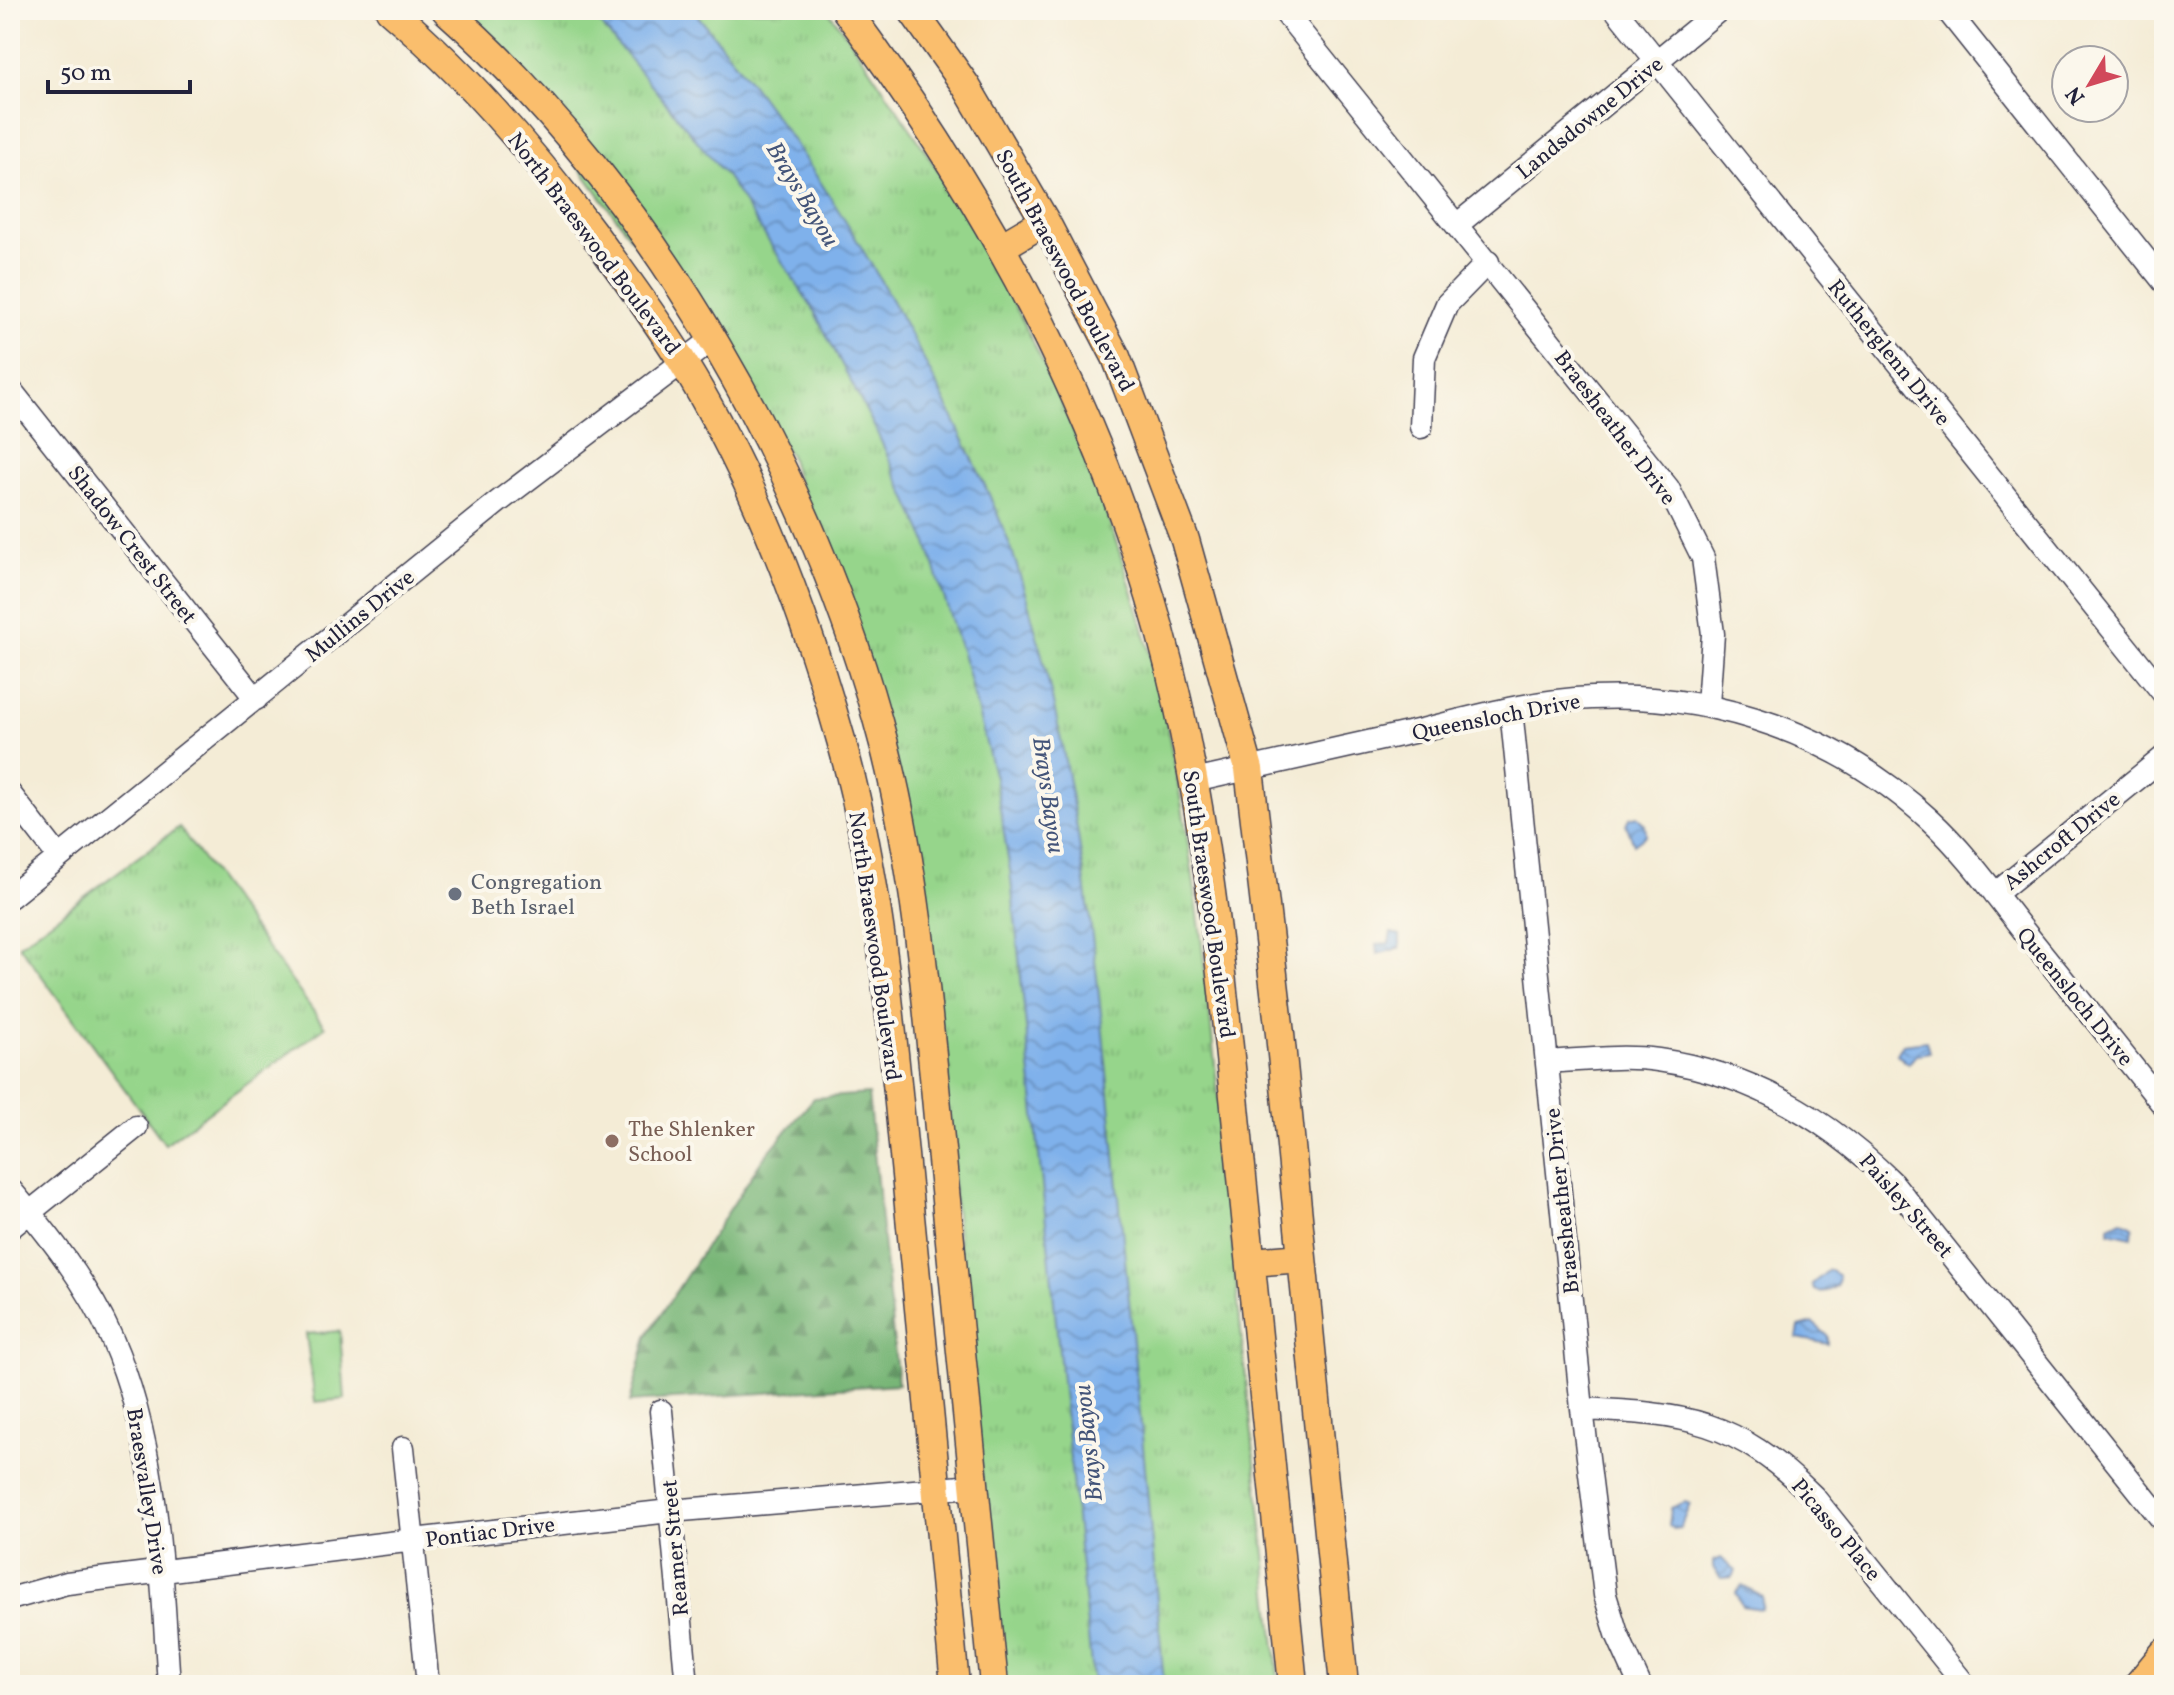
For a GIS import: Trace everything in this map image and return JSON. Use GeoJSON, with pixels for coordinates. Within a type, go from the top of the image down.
{"type":"FeatureCollection","features":[{"type":"Feature","properties":{"kind":"main road","name":"North Braeswood Boulevard"},"geometry":{"type":"LineString","coordinates":[[446,10],[514,77],[578,150],[643,232],[736,376],[802,514],[867,688],[887,757],[916,909],[994,1685]]}},
{"type":"Feature","properties":{"kind":"main road","name":"South Braeswood Boulevard"},"geometry":{"type":"LineString","coordinates":[[846,10],[903,85],[1001,247],[1070,387],[1117,498],[1159,628],[1203,823],[1293,1685]]}},
{"type":"Feature","properties":{"kind":"main road","name":"South Braeswood Boulevard"},"geometry":{"type":"LineString","coordinates":[[912,10],[966,86],[1045,221],[1116,357],[1153,448],[1185,540],[1249,769],[1344,1685]]}},
{"type":"Feature","properties":{"kind":"main road","name":"North Braeswood Boulevard"},"geometry":{"type":"LineString","coordinates":[[404,15],[500,116],[549,176],[683,362],[737,461],[813,645],[842,743],[867,851],[893,1050],[955,1685]]}},
{"type":"Feature","properties":{"kind":"main road"},"geometry":{"type":"LineString","coordinates":[[549,176],[578,150]]}},
{"type":"Feature","properties":{"kind":"main road"},"geometry":{"type":"LineString","coordinates":[[1001,247],[1045,221]]}},
{"type":"Feature","properties":{"kind":"main road"},"geometry":{"type":"LineString","coordinates":[[893,1050],[931,1047]]}},
{"type":"Feature","properties":{"kind":"main road"},"geometry":{"type":"LineString","coordinates":[[1251,1262],[1302,1258]]}},
{"type":"Feature","properties":{"kind":"main road"},"geometry":{"type":"LineString","coordinates":[[2138,1685],[2164,1653]]}},
{"type":"Feature","properties":{"kind":"street","name":"Braesheather Drive"},"geometry":{"type":"LineString","coordinates":[[1283,10],[1668,488],[1703,558],[1713,634],[1708,705]]}},
{"type":"Feature","properties":{"kind":"street","name":"Rutherglenn Drive"},"geometry":{"type":"LineString","coordinates":[[1616,10],[2164,694]]}},
{"type":"Feature","properties":{"kind":"street","name":"Landsdowne Drive"},"geometry":{"type":"LineString","coordinates":[[1458,224],[1719,10]]}},
{"type":"Feature","properties":{"kind":"street"},"geometry":{"type":"LineString","coordinates":[[1947,10],[2164,282]]}},
{"type":"Feature","properties":{"kind":"street"},"geometry":{"type":"LineString","coordinates":[[1421,427],[1424,358],[1447,304],[1488,262]]}},
{"type":"Feature","properties":{"kind":"street","name":"Mullins Drive"},"geometry":{"type":"LineString","coordinates":[[10,897],[498,502],[713,339]]}},
{"type":"Feature","properties":{"kind":"street","name":"Shadow Crest Street"},"geometry":{"type":"LineString","coordinates":[[10,389],[256,699]]}},
{"type":"Feature","properties":{"kind":"street","name":"Queensloch Drive"},"geometry":{"type":"LineString","coordinates":[[1194,781],[1511,709],[1589,698],[1636,697],[1708,705],[1821,743],[1879,777],[1932,822],[1995,894],[2164,1106]]}},
{"type":"Feature","properties":{"kind":"street","name":"Braesheather Drive"},"geometry":{"type":"LineString","coordinates":[[1511,709],[1582,1409],[1605,1595],[1617,1634],[1640,1685]]}},
{"type":"Feature","properties":{"kind":"street","name":"Ashcroft Drive"},"geometry":{"type":"LineString","coordinates":[[1995,894],[2164,757]]}},
{"type":"Feature","properties":{"kind":"street"},"geometry":{"type":"LineString","coordinates":[[10,794],[59,857]]}},
{"type":"Feature","properties":{"kind":"street","name":"Paisley Street"},"geometry":{"type":"LineString","coordinates":[[1547,1062],[1621,1058],[1657,1060],[1703,1069],[1781,1098],[1855,1145],[1893,1183],[2164,1522]]}},
{"type":"Feature","properties":{"kind":"street"},"geometry":{"type":"LineString","coordinates":[[10,1228],[136,1127]]}},
{"type":"Feature","properties":{"kind":"street","name":"Braesvalley Drive"},"geometry":{"type":"LineString","coordinates":[[10,1189],[94,1304],[128,1379],[144,1436],[161,1572],[169,1685]]}},
{"type":"Feature","properties":{"kind":"street","name":"Picasso Place"},"geometry":{"type":"LineString","coordinates":[[1582,1409],[1688,1418],[1715,1426],[1775,1461],[1813,1496],[1965,1685]]}},
{"type":"Feature","properties":{"kind":"street","name":"Reamer Street"},"geometry":{"type":"LineString","coordinates":[[661,1411],[687,1685]]}},
{"type":"Feature","properties":{"kind":"street"},"geometry":{"type":"LineString","coordinates":[[403,1448],[428,1685]]}},
{"type":"Feature","properties":{"kind":"street","name":"Pontiac Drive"},"geometry":{"type":"LineString","coordinates":[[10,1599],[67,1583],[414,1540],[670,1511],[974,1486]]}},
{"type":"Feature","properties":{"kind":"green space"},"geometry":{"type":"Polygon","coordinates":[[[464,10],[827,10],[934,165],[977,236],[1054,385],[1087,462],[1141,620],[1161,699],[1185,823],[1210,1011],[1279,1685],[1003,1685],[929,946],[790,455],[464,10]]]}},
{"type":"Feature","properties":{"kind":"green space"},"geometry":{"type":"Polygon","coordinates":[[[179,827],[325,1027],[165,1144],[19,945],[179,827]]]}},
{"type":"Feature","properties":{"kind":"green space"},"geometry":{"type":"Polygon","coordinates":[[[868,1094],[898,1384],[630,1402],[647,1336],[762,1160],[814,1098],[868,1094]]]}},
{"type":"Feature","properties":{"kind":"green space"},"geometry":{"type":"Polygon","coordinates":[[[340,1331],[345,1399],[315,1402],[306,1334],[340,1331]]]}},
{"type":"Feature","properties":{"kind":"water","name":"Brays Bayou"},"geometry":{"type":"Polygon","coordinates":[[[589,10],[693,10],[731,57],[802,154],[896,309],[978,470],[1016,563],[1056,716],[1084,872],[1110,1108],[1164,1685],[1093,1685],[1010,870],[995,778],[966,666],[926,540],[875,428],[813,309],[727,177],[589,10]]]}},
{"type":"Feature","properties":{"kind":"water"},"geometry":{"type":"Polygon","coordinates":[[[1637,816],[1645,825],[1646,835],[1634,844],[1626,824],[1629,818],[1637,816]]]}},
{"type":"Feature","properties":{"kind":"water"},"geometry":{"type":"Polygon","coordinates":[[[1391,933],[1400,935],[1400,948],[1377,954],[1376,944],[1389,943],[1391,933]]]}},
{"type":"Feature","properties":{"kind":"water"},"geometry":{"type":"Polygon","coordinates":[[[1926,1041],[1929,1052],[1916,1055],[1908,1064],[1897,1054],[1903,1044],[1926,1041]]]}},
{"type":"Feature","properties":{"kind":"water"},"geometry":{"type":"Polygon","coordinates":[[[2122,1220],[2133,1226],[2132,1237],[2109,1232],[2109,1226],[2122,1220]]]}},
{"type":"Feature","properties":{"kind":"water"},"geometry":{"type":"Polygon","coordinates":[[[1829,1270],[1839,1276],[1837,1284],[1827,1291],[1814,1290],[1812,1284],[1829,1270]]]}},
{"type":"Feature","properties":{"kind":"water"},"geometry":{"type":"Polygon","coordinates":[[[1813,1323],[1828,1336],[1828,1344],[1797,1338],[1799,1327],[1813,1323]]]}},
{"type":"Feature","properties":{"kind":"water"},"geometry":{"type":"Polygon","coordinates":[[[1685,1502],[1690,1504],[1680,1528],[1673,1529],[1669,1525],[1671,1508],[1685,1502]]]}},
{"type":"Feature","properties":{"kind":"water"},"geometry":{"type":"Polygon","coordinates":[[[1721,1558],[1736,1571],[1733,1577],[1721,1578],[1713,1568],[1713,1561],[1721,1558]]]}},
{"type":"Feature","properties":{"kind":"water"},"geometry":{"type":"Polygon","coordinates":[[[1742,1586],[1763,1597],[1762,1609],[1742,1606],[1736,1593],[1742,1586]]]}},
{"type":"Feature","properties":{"kind":"place","name":"Congregation Beth Israel"},"geometry":{"type":"Point","coordinates":[455,894]}},
{"type":"Feature","properties":{"kind":"place","name":"The Shlenker School"},"geometry":{"type":"Point","coordinates":[612,1141]}}]}
